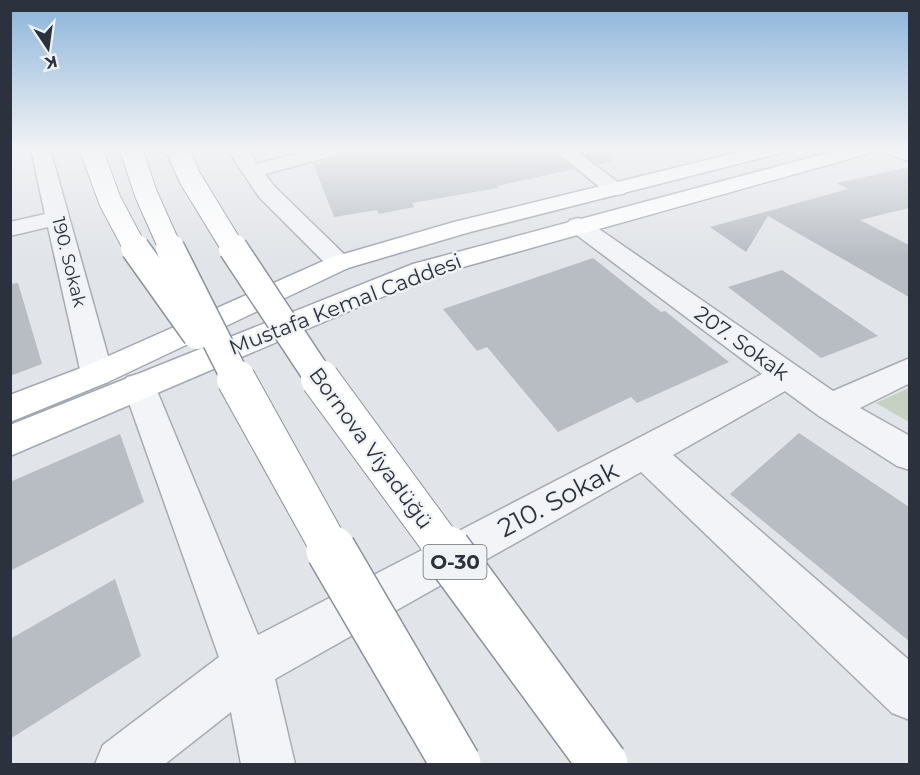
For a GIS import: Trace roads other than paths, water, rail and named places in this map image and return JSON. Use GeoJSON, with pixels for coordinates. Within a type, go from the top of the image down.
{"type":"FeatureCollection","features":[{"type":"Feature","properties":{"kind":"main road"},"geometry":{"type":"LineString","coordinates":[[103,185],[108,202],[142,263],[244,396]]}},
{"type":"Feature","properties":{"kind":"main road"},"geometry":{"type":"LineString","coordinates":[[142,185],[156,218],[244,396],[456,765]]}},
{"type":"Feature","properties":{"kind":"main road","name":"Bornova Viyadüğü"},"geometry":{"type":"LineString","coordinates":[[194,185],[306,360],[603,765]]}},
{"type":"Feature","properties":{"kind":"main road","name":"Mustafa Kemal Caddesi"},"geometry":{"type":"LineString","coordinates":[[10,409],[97,374],[339,264],[462,227],[631,185]]}},
{"type":"Feature","properties":{"kind":"main road","name":"Mustafa Kemal Caddesi"},"geometry":{"type":"LineString","coordinates":[[10,441],[422,270],[727,185]]}},
{"type":"Feature","properties":{"kind":"street","name":"190. Sokak"},"geometry":{"type":"LineString","coordinates":[[49,185],[97,374]]}},
{"type":"Feature","properties":{"kind":"street"},"geometry":{"type":"LineString","coordinates":[[262,185],[339,264]]}},
{"type":"Feature","properties":{"kind":"street"},"geometry":{"type":"LineString","coordinates":[[611,185],[616,189]]}},
{"type":"Feature","properties":{"kind":"street"},"geometry":{"type":"LineString","coordinates":[[10,229],[58,218]]}},
{"type":"Feature","properties":{"kind":"street","name":"207. Sokak"},"geometry":{"type":"LineString","coordinates":[[578,225],[831,407],[909,455]]}},
{"type":"Feature","properties":{"kind":"street"},"geometry":{"type":"LineString","coordinates":[[831,407],[909,369]]}},
{"type":"Feature","properties":{"kind":"street","name":"210. Sokak"},"geometry":{"type":"LineString","coordinates":[[122,765],[247,667],[788,375]]}},
{"type":"Feature","properties":{"kind":"street"},"geometry":{"type":"LineString","coordinates":[[138,386],[247,667],[268,765]]}},
{"type":"Feature","properties":{"kind":"street"},"geometry":{"type":"LineString","coordinates":[[644,452],[909,695]]}}]}
